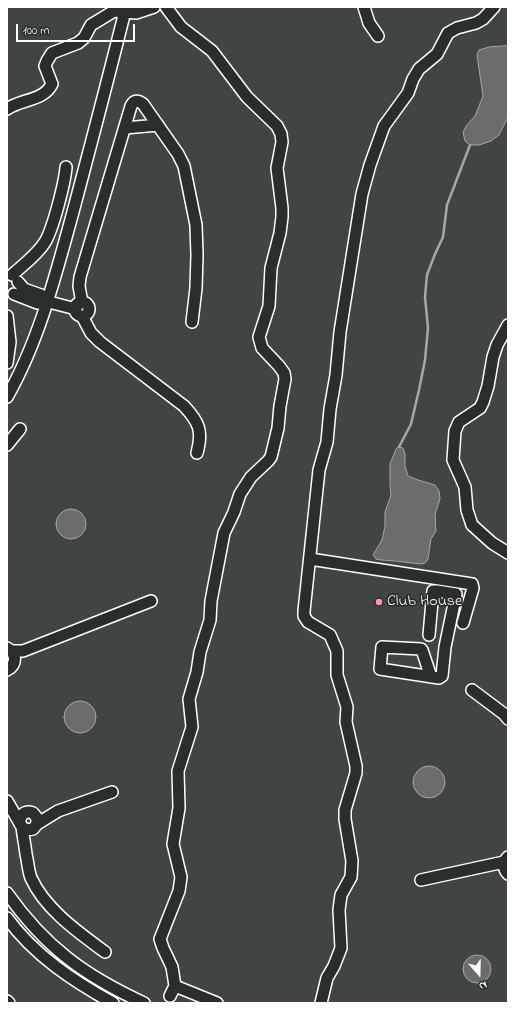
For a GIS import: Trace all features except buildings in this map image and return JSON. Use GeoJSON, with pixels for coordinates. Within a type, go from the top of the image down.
{"type":"FeatureCollection","features":[{"type":"Feature","properties":{"kind":"street"},"geometry":{"type":"LineString","coordinates":[[7,109],[22,102],[42,96],[49,90],[52,84],[46,66],[52,53],[78,43],[84,38],[91,25],[114,11],[125,9],[136,13],[154,7]]}},
{"type":"Feature","properties":{"kind":"street"},"geometry":{"type":"LineString","coordinates":[[166,7],[181,27],[212,51],[248,97],[277,126],[281,134],[282,142],[277,168],[282,217],[280,233],[271,268],[269,306],[259,337],[262,348],[279,366],[284,373],[285,379],[278,428],[272,452],[268,461],[256,471],[240,494],[224,534],[211,601],[210,620],[200,652],[198,668],[189,699],[192,727],[178,771],[179,808],[173,844],[181,877],[179,892],[160,939],[172,967],[175,986],[170,996]]}},
{"type":"Feature","properties":{"kind":"street"},"geometry":{"type":"LineString","coordinates":[[364,7],[369,23],[378,36]]}},
{"type":"Feature","properties":{"kind":"street"},"geometry":{"type":"LineString","coordinates":[[321,1003],[327,978],[334,966],[341,948],[339,910],[341,895],[351,877],[352,861],[345,818],[356,773],[356,766],[346,722],[347,707],[337,675],[337,651],[330,635],[308,622],[304,616],[304,602],[310,560],[319,470],[327,442],[341,324],[362,194],[370,165],[384,126],[408,93],[413,79],[419,69],[437,54],[448,34],[457,28],[476,23],[483,19],[494,7]]}},
{"type":"Feature","properties":{"kind":"street"},"geometry":{"type":"LineString","coordinates":[[7,396],[15,383],[31,348],[48,301],[94,136],[125,9]]}},
{"type":"Feature","properties":{"kind":"street"},"geometry":{"type":"LineString","coordinates":[[192,322],[196,288],[196,225],[184,166],[178,154],[143,104],[136,101],[133,103],[125,128],[80,277],[80,309],[91,333],[100,342],[184,406],[192,415],[198,427],[201,440],[197,453]]}},
{"type":"Feature","properties":{"kind":"street"},"geometry":{"type":"LineString","coordinates":[[125,128],[158,125]]}},
{"type":"Feature","properties":{"kind":"street"},"geometry":{"type":"LineString","coordinates":[[12,277],[45,242],[50,231],[65,177],[66,167]]}},
{"type":"Feature","properties":{"kind":"street"},"geometry":{"type":"LineString","coordinates":[[12,277],[18,288],[11,296],[37,303],[48,301]]}},
{"type":"Feature","properties":{"kind":"street"},"geometry":{"type":"LineString","coordinates":[[12,277],[24,289],[40,295],[48,301],[80,309]]}},
{"type":"Feature","properties":{"kind":"street"},"geometry":{"type":"LineString","coordinates":[[7,316],[10,342],[7,363]]}},
{"type":"Feature","properties":{"kind":"street"},"geometry":{"type":"LineString","coordinates":[[508,325],[497,345],[483,402],[480,408],[459,422],[455,431],[453,460],[464,487],[467,510],[472,525],[492,543],[508,554]]}},
{"type":"Feature","properties":{"kind":"street"},"geometry":{"type":"LineString","coordinates":[[7,445],[20,430]]}},
{"type":"Feature","properties":{"kind":"street"},"geometry":{"type":"LineString","coordinates":[[310,560],[472,584],[473,588],[463,623]]}},
{"type":"Feature","properties":{"kind":"street"},"geometry":{"type":"LineString","coordinates":[[429,635],[433,591],[437,590],[456,594],[445,647],[442,676],[439,678],[431,677],[381,670],[379,668],[382,647],[422,649],[431,677]]}},
{"type":"Feature","properties":{"kind":"street"},"geometry":{"type":"LineString","coordinates":[[7,670],[12,667],[14,653],[151,601]]}},
{"type":"Feature","properties":{"kind":"street"},"geometry":{"type":"LineString","coordinates":[[472,690],[504,714],[508,719]]}},
{"type":"Feature","properties":{"kind":"street"},"geometry":{"type":"LineString","coordinates":[[7,801],[21,825],[27,830],[33,829],[36,825],[58,811],[112,792]]}},
{"type":"Feature","properties":{"kind":"street"},"geometry":{"type":"LineString","coordinates":[[7,801],[32,813],[37,818],[26,855]]}},
{"type":"Feature","properties":{"kind":"street"},"geometry":{"type":"LineString","coordinates":[[58,811],[27,812],[22,815],[21,825],[30,877],[46,900],[63,919],[105,952]]}},
{"type":"Feature","properties":{"kind":"street"},"geometry":{"type":"LineString","coordinates":[[421,880],[506,859],[505,870],[508,874]]}},
{"type":"Feature","properties":{"kind":"street"},"geometry":{"type":"LineString","coordinates":[[7,893],[22,915],[47,941],[70,961],[99,981],[144,1003]]}},
{"type":"Feature","properties":{"kind":"street"},"geometry":{"type":"LineString","coordinates":[[7,918],[36,950],[62,972],[113,1003]]}},
{"type":"Feature","properties":{"kind":"street"},"geometry":{"type":"LineString","coordinates":[[175,986],[218,1003]]}},
{"type":"Feature","properties":{"kind":"shaded area"},"geometry":{"type":"Polygon","coordinates":[[[7,7],[508,7],[508,1003],[7,1003],[7,7]]]}},
{"type":"Feature","properties":{"kind":"shaded area"},"geometry":{"type":"Polygon","coordinates":[[[508,46],[508,117],[499,135],[491,141],[479,145],[470,145],[465,141],[463,132],[475,116],[483,96],[477,55],[479,50],[489,47],[508,46]]]}},
{"type":"Feature","properties":{"kind":"shaded area"},"geometry":{"type":"Polygon","coordinates":[[[399,447],[403,448],[405,454],[405,466],[408,476],[435,485],[439,491],[440,499],[435,515],[436,531],[431,539],[428,559],[425,563],[420,564],[381,560],[376,559],[373,555],[382,540],[385,526],[385,512],[391,495],[390,464],[396,449],[399,447]]]}},
{"type":"Feature","properties":{"kind":"shaded area"},"geometry":{"type":"Polygon","coordinates":[[[71,509],[82,513],[86,524],[82,535],[71,539],[60,535],[56,524],[60,513],[71,509]]]}},
{"type":"Feature","properties":{"kind":"shaded area"},"geometry":{"type":"Polygon","coordinates":[[[80,701],[91,706],[96,717],[91,728],[80,733],[69,728],[64,717],[69,706],[80,701]]]}},
{"type":"Feature","properties":{"kind":"shaded area"},"geometry":{"type":"Polygon","coordinates":[[[429,766],[440,771],[445,782],[440,793],[429,798],[418,793],[413,782],[418,771],[429,766]]]}},
{"type":"Feature","properties":{"kind":"shaded area"},"geometry":{"type":"Polygon","coordinates":[[[477,955],[487,959],[491,969],[487,979],[477,983],[467,979],[463,969],[467,959],[477,955]]]}},
{"type":"Feature","properties":{"kind":"waterway"},"geometry":{"type":"LineString","coordinates":[[399,447],[411,424],[425,360],[428,328],[425,297],[427,275],[443,237],[447,205],[470,145]]}},
{"type":"Feature","properties":{"kind":"tunnel"},"geometry":{"type":"LineString","coordinates":[[165,1003],[170,996]]}},
{"type":"Feature","properties":{"kind":"place","name":"Club House"},"geometry":{"type":"Point","coordinates":[379,602]}}]}
